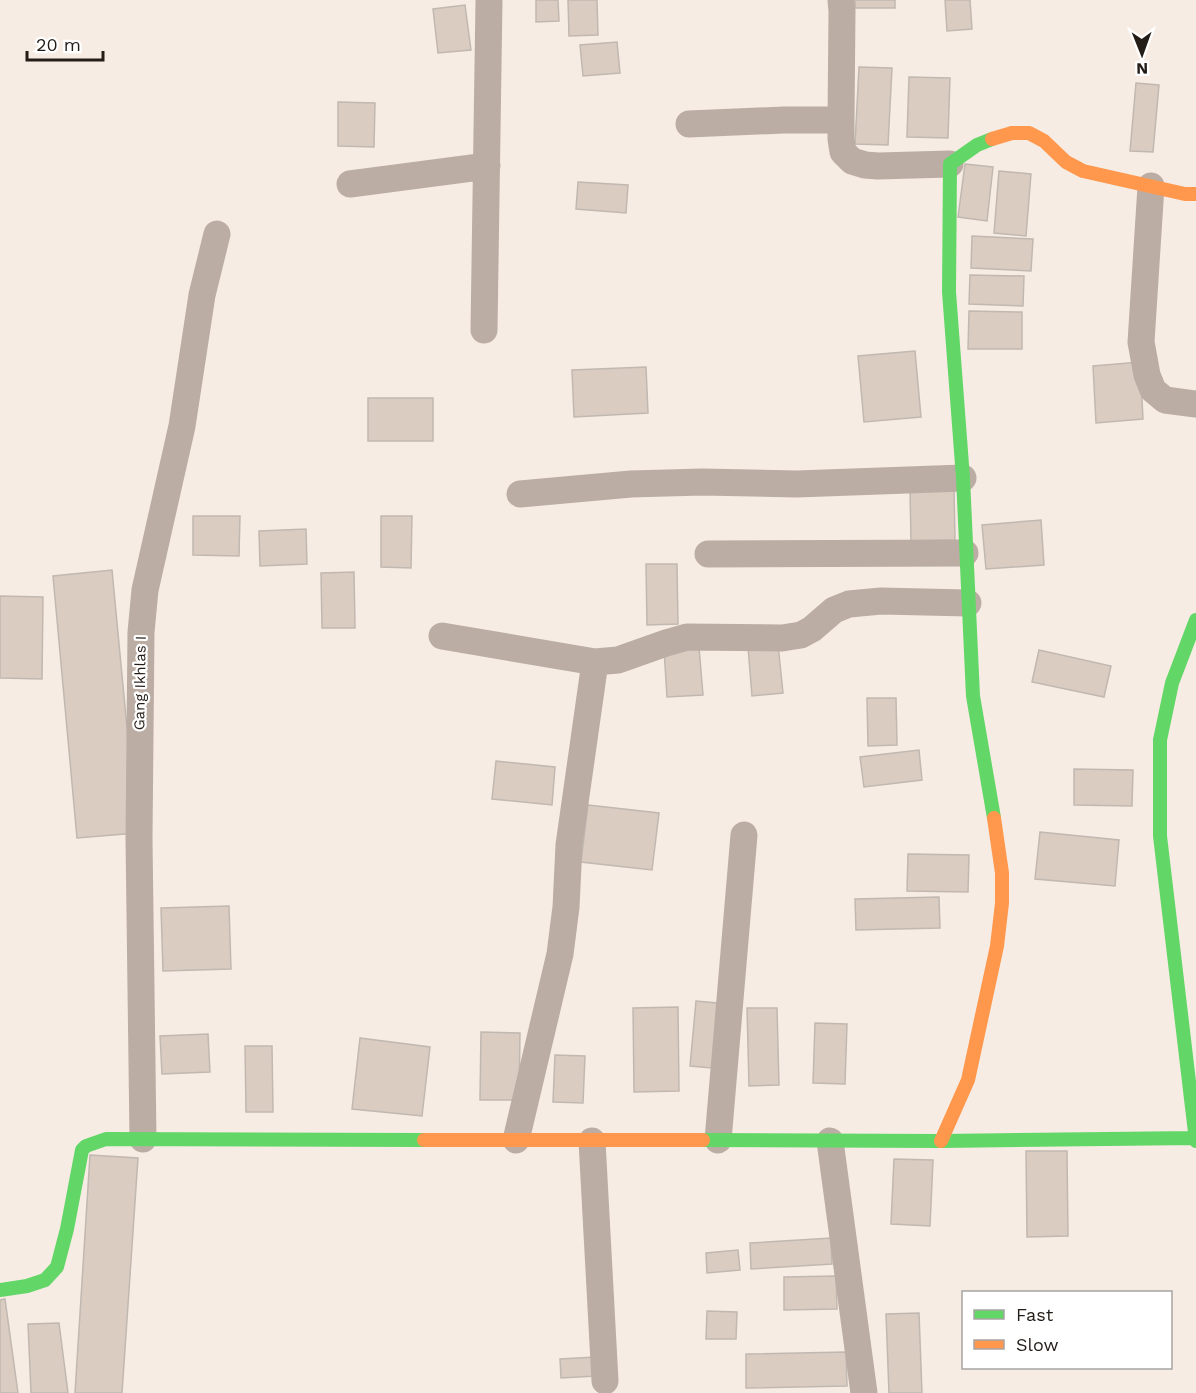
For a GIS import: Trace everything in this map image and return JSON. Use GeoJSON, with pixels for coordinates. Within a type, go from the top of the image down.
{"type":"FeatureCollection","features":[{"type":"Feature","properties":{"kind":"street"},"geometry":{"type":"LineString","coordinates":[[484,330],[489,0]]}},
{"type":"Feature","properties":{"kind":"street"},"geometry":{"type":"LineString","coordinates":[[841,0],[840,139],[843,152],[852,161],[878,166],[950,164],[977,145],[1012,133],[1029,133],[1044,141],[1066,162],[1083,171],[1185,194],[1196,194]]}},
{"type":"Feature","properties":{"kind":"street"},"geometry":{"type":"LineString","coordinates":[[689,124],[841,120]]}},
{"type":"Feature","properties":{"kind":"street"},"geometry":{"type":"LineString","coordinates":[[941,1141],[968,1080],[997,946],[1002,903],[1002,873],[994,814],[973,696],[963,478],[949,292],[950,164]]}},
{"type":"Feature","properties":{"kind":"street"},"geometry":{"type":"LineString","coordinates":[[350,184],[487,166]]}},
{"type":"Feature","properties":{"kind":"street"},"geometry":{"type":"LineString","coordinates":[[1151,186],[1141,342],[1147,375],[1153,390],[1166,400],[1196,404]]}},
{"type":"Feature","properties":{"kind":"street","name":"Gang Ikhlas I"},"geometry":{"type":"LineString","coordinates":[[143,1139],[139,839],[141,632],[145,590],[182,426],[202,295],[217,234]]}},
{"type":"Feature","properties":{"kind":"street"},"geometry":{"type":"LineString","coordinates":[[519,494],[631,484],[702,482],[797,484],[963,478]]}},
{"type":"Feature","properties":{"kind":"street"},"geometry":{"type":"LineString","coordinates":[[708,554],[966,553]]}},
{"type":"Feature","properties":{"kind":"street"},"geometry":{"type":"LineString","coordinates":[[442,636],[595,662],[618,660],[687,637],[782,638],[801,635],[834,610],[849,604],[968,603]]}},
{"type":"Feature","properties":{"kind":"street"},"geometry":{"type":"LineString","coordinates":[[0,1290],[27,1286],[45,1280],[57,1267],[67,1229],[82,1150],[86,1146],[106,1139],[592,1141],[1195,1139],[1160,836],[1160,741],[1172,683],[1196,620]]}},
{"type":"Feature","properties":{"kind":"street"},"geometry":{"type":"LineString","coordinates":[[516,1140],[560,954],[566,907],[569,845],[595,662]]}},
{"type":"Feature","properties":{"kind":"street"},"geometry":{"type":"LineString","coordinates":[[718,1140],[744,835]]}},
{"type":"Feature","properties":{"kind":"street"},"geometry":{"type":"LineString","coordinates":[[592,1141],[605,1382]]}},
{"type":"Feature","properties":{"kind":"street"},"geometry":{"type":"LineString","coordinates":[[830,1141],[864,1393]]}},
{"type":"Feature","properties":{"kind":"building"},"geometry":{"type":"Polygon","coordinates":[[[536,0],[558,0],[559,21],[536,22],[536,0]]]}},
{"type":"Feature","properties":{"kind":"building"},"geometry":{"type":"Polygon","coordinates":[[[568,0],[597,0],[598,35],[569,36],[568,0]]]}},
{"type":"Feature","properties":{"kind":"building"},"geometry":{"type":"Polygon","coordinates":[[[855,0],[895,0],[895,8],[855,8],[855,0]]]}},
{"type":"Feature","properties":{"kind":"building"},"geometry":{"type":"Polygon","coordinates":[[[945,0],[970,0],[972,29],[947,31],[945,0]]]}},
{"type":"Feature","properties":{"kind":"building"},"geometry":{"type":"Polygon","coordinates":[[[465,5],[471,50],[438,53],[433,9],[465,5]]]}},
{"type":"Feature","properties":{"kind":"building"},"geometry":{"type":"Polygon","coordinates":[[[617,42],[620,73],[583,76],[580,45],[617,42]]]}},
{"type":"Feature","properties":{"kind":"building"},"geometry":{"type":"Polygon","coordinates":[[[859,67],[892,68],[888,145],[855,144],[859,67]]]}},
{"type":"Feature","properties":{"kind":"building"},"geometry":{"type":"Polygon","coordinates":[[[909,77],[950,78],[948,138],[907,137],[909,77]]]}},
{"type":"Feature","properties":{"kind":"building"},"geometry":{"type":"Polygon","coordinates":[[[1136,83],[1159,85],[1153,152],[1130,151],[1136,83]]]}},
{"type":"Feature","properties":{"kind":"building"},"geometry":{"type":"Polygon","coordinates":[[[338,102],[375,103],[374,147],[338,146],[338,102]]]}},
{"type":"Feature","properties":{"kind":"building"},"geometry":{"type":"Polygon","coordinates":[[[965,164],[993,167],[987,221],[958,217],[965,164]]]}},
{"type":"Feature","properties":{"kind":"building"},"geometry":{"type":"Polygon","coordinates":[[[999,171],[1031,174],[1026,236],[994,233],[999,171]]]}},
{"type":"Feature","properties":{"kind":"building"},"geometry":{"type":"Polygon","coordinates":[[[578,182],[628,185],[626,213],[576,209],[578,182]]]}},
{"type":"Feature","properties":{"kind":"building"},"geometry":{"type":"Polygon","coordinates":[[[972,236],[1033,239],[1031,271],[971,268],[972,236]]]}},
{"type":"Feature","properties":{"kind":"building"},"geometry":{"type":"Polygon","coordinates":[[[970,275],[1024,276],[1023,306],[969,304],[970,275]]]}},
{"type":"Feature","properties":{"kind":"building"},"geometry":{"type":"Polygon","coordinates":[[[969,311],[1022,312],[1022,349],[968,349],[969,311]]]}},
{"type":"Feature","properties":{"kind":"building"},"geometry":{"type":"Polygon","coordinates":[[[915,351],[921,417],[864,422],[858,356],[915,351]]]}},
{"type":"Feature","properties":{"kind":"building"},"geometry":{"type":"Polygon","coordinates":[[[1140,362],[1143,419],[1096,423],[1093,366],[1140,362]]]}},
{"type":"Feature","properties":{"kind":"building"},"geometry":{"type":"Polygon","coordinates":[[[646,367],[648,413],[574,417],[572,370],[646,367]]]}},
{"type":"Feature","properties":{"kind":"building"},"geometry":{"type":"Polygon","coordinates":[[[368,398],[433,398],[433,441],[368,441],[368,398]]]}},
{"type":"Feature","properties":{"kind":"building"},"geometry":{"type":"Polygon","coordinates":[[[910,489],[954,489],[955,540],[911,541],[910,489]]]}},
{"type":"Feature","properties":{"kind":"building"},"geometry":{"type":"Polygon","coordinates":[[[193,516],[240,516],[239,556],[193,555],[193,516]]]}},
{"type":"Feature","properties":{"kind":"building"},"geometry":{"type":"Polygon","coordinates":[[[381,516],[412,516],[411,568],[381,567],[381,516]]]}},
{"type":"Feature","properties":{"kind":"building"},"geometry":{"type":"Polygon","coordinates":[[[1041,520],[1044,565],[986,569],[982,525],[1041,520]]]}},
{"type":"Feature","properties":{"kind":"building"},"geometry":{"type":"Polygon","coordinates":[[[306,529],[307,564],[260,566],[259,531],[306,529]]]}},
{"type":"Feature","properties":{"kind":"building"},"geometry":{"type":"Polygon","coordinates":[[[646,564],[677,564],[678,624],[647,625],[646,564]]]}},
{"type":"Feature","properties":{"kind":"building"},"geometry":{"type":"Polygon","coordinates":[[[112,570],[137,833],[77,838],[53,576],[112,570]]]}},
{"type":"Feature","properties":{"kind":"building"},"geometry":{"type":"Polygon","coordinates":[[[354,572],[355,628],[322,628],[321,573],[354,572]]]}},
{"type":"Feature","properties":{"kind":"building"},"geometry":{"type":"Polygon","coordinates":[[[0,596],[43,597],[42,679],[0,678],[0,596]]]}},
{"type":"Feature","properties":{"kind":"building"},"geometry":{"type":"Polygon","coordinates":[[[778,644],[783,693],[752,696],[748,647],[778,644]]]}},
{"type":"Feature","properties":{"kind":"building"},"geometry":{"type":"Polygon","coordinates":[[[699,647],[703,695],[667,697],[664,649],[699,647]]]}},
{"type":"Feature","properties":{"kind":"building"},"geometry":{"type":"Polygon","coordinates":[[[1039,650],[1111,666],[1104,697],[1032,682],[1039,650]]]}},
{"type":"Feature","properties":{"kind":"building"},"geometry":{"type":"Polygon","coordinates":[[[867,698],[896,698],[897,745],[868,746],[867,698]]]}},
{"type":"Feature","properties":{"kind":"building"},"geometry":{"type":"Polygon","coordinates":[[[919,750],[922,780],[864,787],[860,757],[919,750]]]}},
{"type":"Feature","properties":{"kind":"building"},"geometry":{"type":"Polygon","coordinates":[[[496,761],[555,767],[552,805],[492,799],[496,761]]]}},
{"type":"Feature","properties":{"kind":"building"},"geometry":{"type":"Polygon","coordinates":[[[1074,769],[1133,770],[1132,806],[1074,805],[1074,769]]]}},
{"type":"Feature","properties":{"kind":"building"},"geometry":{"type":"Polygon","coordinates":[[[588,805],[659,813],[652,870],[581,862],[588,805]]]}},
{"type":"Feature","properties":{"kind":"building"},"geometry":{"type":"Polygon","coordinates":[[[1040,832],[1119,840],[1115,886],[1035,879],[1040,832]]]}},
{"type":"Feature","properties":{"kind":"building"},"geometry":{"type":"Polygon","coordinates":[[[908,854],[969,855],[968,892],[907,891],[908,854]]]}},
{"type":"Feature","properties":{"kind":"building"},"geometry":{"type":"Polygon","coordinates":[[[939,897],[940,928],[856,930],[855,899],[939,897]]]}},
{"type":"Feature","properties":{"kind":"building"},"geometry":{"type":"Polygon","coordinates":[[[229,906],[231,969],[163,971],[161,908],[229,906]]]}},
{"type":"Feature","properties":{"kind":"building"},"geometry":{"type":"Polygon","coordinates":[[[696,1001],[728,1004],[723,1069],[690,1066],[696,1001]]]}},
{"type":"Feature","properties":{"kind":"building"},"geometry":{"type":"Polygon","coordinates":[[[678,1007],[679,1091],[634,1092],[633,1008],[678,1007]]]}},
{"type":"Feature","properties":{"kind":"building"},"geometry":{"type":"Polygon","coordinates":[[[747,1008],[777,1008],[779,1085],[749,1086],[747,1008]]]}},
{"type":"Feature","properties":{"kind":"building"},"geometry":{"type":"Polygon","coordinates":[[[815,1023],[847,1024],[845,1084],[813,1083],[815,1023]]]}},
{"type":"Feature","properties":{"kind":"building"},"geometry":{"type":"Polygon","coordinates":[[[481,1032],[520,1033],[519,1100],[480,1100],[481,1032]]]}},
{"type":"Feature","properties":{"kind":"building"},"geometry":{"type":"Polygon","coordinates":[[[208,1034],[210,1072],[162,1074],[160,1036],[208,1034]]]}},
{"type":"Feature","properties":{"kind":"building"},"geometry":{"type":"Polygon","coordinates":[[[360,1038],[430,1047],[422,1116],[352,1109],[360,1038]]]}},
{"type":"Feature","properties":{"kind":"building"},"geometry":{"type":"Polygon","coordinates":[[[245,1046],[272,1046],[273,1112],[246,1112],[245,1046]]]}},
{"type":"Feature","properties":{"kind":"building"},"geometry":{"type":"Polygon","coordinates":[[[555,1055],[585,1056],[583,1103],[553,1102],[555,1055]]]}},
{"type":"Feature","properties":{"kind":"building"},"geometry":{"type":"Polygon","coordinates":[[[1026,1151],[1067,1151],[1068,1236],[1027,1237],[1026,1151]]]}},
{"type":"Feature","properties":{"kind":"building"},"geometry":{"type":"Polygon","coordinates":[[[90,1155],[138,1158],[122,1393],[75,1393],[90,1155]]]}},
{"type":"Feature","properties":{"kind":"building"},"geometry":{"type":"Polygon","coordinates":[[[894,1159],[933,1160],[930,1226],[891,1224],[894,1159]]]}},
{"type":"Feature","properties":{"kind":"building"},"geometry":{"type":"Polygon","coordinates":[[[831,1238],[832,1264],[751,1269],[750,1243],[831,1238]]]}},
{"type":"Feature","properties":{"kind":"building"},"geometry":{"type":"Polygon","coordinates":[[[738,1250],[740,1270],[707,1273],[706,1253],[738,1250]]]}},
{"type":"Feature","properties":{"kind":"building"},"geometry":{"type":"Polygon","coordinates":[[[836,1276],[837,1309],[784,1310],[784,1277],[836,1276]]]}},
{"type":"Feature","properties":{"kind":"building"},"geometry":{"type":"Polygon","coordinates":[[[5,1299],[18,1393],[0,1393],[0,1300],[5,1299]]]}},
{"type":"Feature","properties":{"kind":"building"},"geometry":{"type":"Polygon","coordinates":[[[707,1311],[737,1312],[736,1339],[706,1339],[707,1311]]]}},
{"type":"Feature","properties":{"kind":"building"},"geometry":{"type":"Polygon","coordinates":[[[919,1313],[922,1393],[889,1393],[886,1314],[919,1313]]]}},
{"type":"Feature","properties":{"kind":"building"},"geometry":{"type":"Polygon","coordinates":[[[59,1323],[68,1393],[31,1393],[28,1324],[59,1323]]]}},
{"type":"Feature","properties":{"kind":"building"},"geometry":{"type":"Polygon","coordinates":[[[846,1352],[847,1386],[746,1388],[746,1354],[846,1352]]]}},
{"type":"Feature","properties":{"kind":"building"},"geometry":{"type":"Polygon","coordinates":[[[595,1357],[596,1376],[561,1378],[560,1359],[595,1357]]]}},
{"type":"Feature","properties":{"kind":"traffic: fast"},"geometry":{"type":"LineString","coordinates":[[992,139],[977,145],[950,164],[949,292],[963,478],[973,696],[994,818]]}},
{"type":"Feature","properties":{"kind":"traffic: fast"},"geometry":{"type":"LineString","coordinates":[[1196,620],[1172,683],[1160,740],[1160,836],[1196,1141]]}},
{"type":"Feature","properties":{"kind":"traffic: fast"},"geometry":{"type":"LineString","coordinates":[[703,1140],[941,1141],[1195,1138]]}},
{"type":"Feature","properties":{"kind":"traffic: fast"},"geometry":{"type":"LineString","coordinates":[[0,1290],[27,1286],[45,1280],[57,1267],[67,1229],[82,1150],[86,1146],[106,1139],[424,1140]]}},
{"type":"Feature","properties":{"kind":"traffic: slow"},"geometry":{"type":"LineString","coordinates":[[992,139],[1012,133],[1029,133],[1044,141],[1066,162],[1083,171],[1185,194],[1196,194]]}},
{"type":"Feature","properties":{"kind":"traffic: slow"},"geometry":{"type":"LineString","coordinates":[[941,1141],[968,1080],[997,946],[1002,903],[1002,873],[994,818]]}},
{"type":"Feature","properties":{"kind":"traffic: slow"},"geometry":{"type":"LineString","coordinates":[[424,1140],[703,1140]]}}]}
